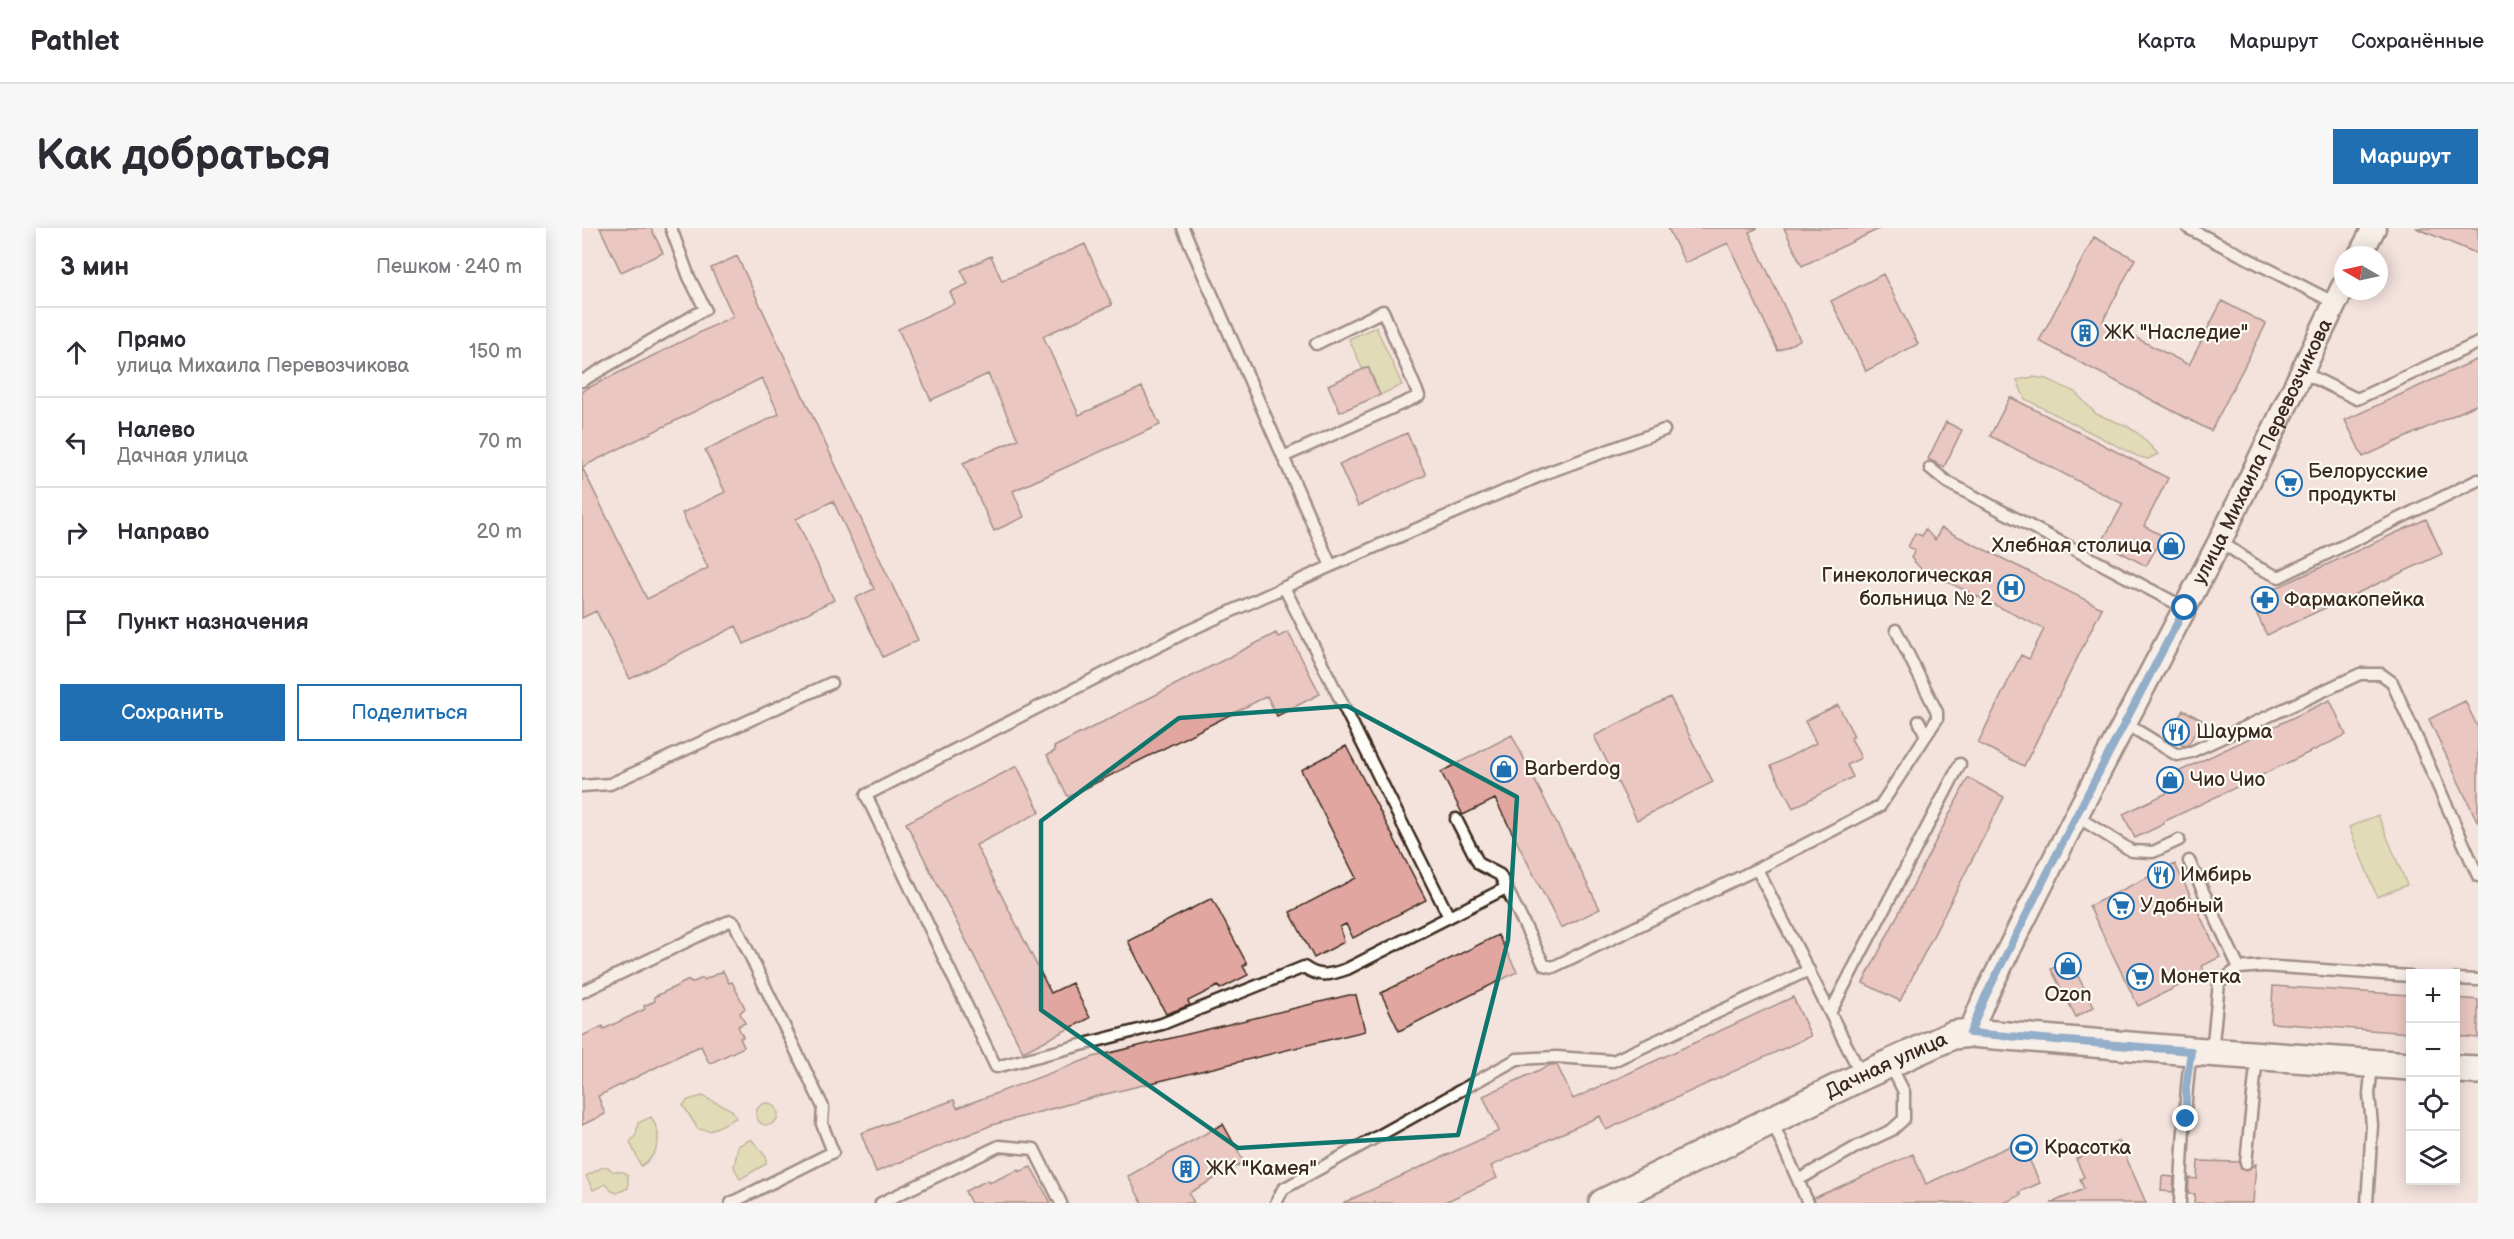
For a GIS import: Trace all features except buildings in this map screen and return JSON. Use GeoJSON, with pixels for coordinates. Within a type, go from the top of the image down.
{"type":"FeatureCollection","features":[{"type":"Feature","properties":{"kind":"street"},"geometry":{"type":"LineString","coordinates":[[2365,246],[2374,228]]}},
{"type":"Feature","properties":{"kind":"street","name":"улица Михаила Перевозчикова"},"geometry":{"type":"LineString","coordinates":[[1970,1033],[1985,997],[2076,816],[2220,541],[2337,300]]}},
{"type":"Feature","properties":{"kind":"street","name":"Дачная улица"},"geometry":{"type":"LineString","coordinates":[[1603,1203],[1862,1076],[1953,1035],[1970,1033],[2406,1066]]}},
{"type":"Feature","properties":{"kind":"street"},"geometry":{"type":"LineString","coordinates":[[2460,1069],[2478,1070]]}},
{"type":"Feature","properties":{"kind":"lane"},"geometry":{"type":"LineString","coordinates":[[582,381],[705,309],[689,277],[671,228]]}},
{"type":"Feature","properties":{"kind":"lane"},"geometry":{"type":"LineString","coordinates":[[1183,228],[1331,566]]}},
{"type":"Feature","properties":{"kind":"lane"},"geometry":{"type":"LineString","coordinates":[[2188,228],[2334,293]]}},
{"type":"Feature","properties":{"kind":"lane"},"geometry":{"type":"LineString","coordinates":[[1283,457],[1419,396],[1383,311],[1316,344]]}},
{"type":"Feature","properties":{"kind":"lane"},"geometry":{"type":"LineString","coordinates":[[2302,372],[2357,399],[2478,343]]}},
{"type":"Feature","properties":{"kind":"lane"},"geometry":{"type":"LineString","coordinates":[[1506,888],[1347,969],[1328,975],[1314,974],[1304,967],[1162,1024],[996,1067],[866,795],[1188,631],[1284,587],[1549,472],[1664,430]]}},
{"type":"Feature","properties":{"kind":"lane"},"geometry":{"type":"LineString","coordinates":[[1929,468],[1947,482],[2185,608]]}},
{"type":"Feature","properties":{"kind":"lane"},"geometry":{"type":"LineString","coordinates":[[2220,541],[2259,568],[2278,577],[2478,480]]}},
{"type":"Feature","properties":{"kind":"lane"},"geometry":{"type":"LineString","coordinates":[[1284,587],[1449,918]]}},
{"type":"Feature","properties":{"kind":"lane"},"geometry":{"type":"LineString","coordinates":[[1456,819],[1479,864],[1498,873],[1544,965],[1553,967],[1757,869],[1880,806],[1937,719],[1937,712],[1896,630]]}},
{"type":"Feature","properties":{"kind":"lane"},"geometry":{"type":"LineString","coordinates":[[2125,723],[2177,754],[2191,752],[2360,674],[2381,674],[2392,682],[2478,876]]}},
{"type":"Feature","properties":{"kind":"lane"},"geometry":{"type":"LineString","coordinates":[[582,786],[610,784],[831,683]]}},
{"type":"Feature","properties":{"kind":"lane"},"geometry":{"type":"LineString","coordinates":[[1919,721],[1926,736]]}},
{"type":"Feature","properties":{"kind":"lane"},"geometry":{"type":"LineString","coordinates":[[1830,1013],[1960,764]]}},
{"type":"Feature","properties":{"kind":"lane"},"geometry":{"type":"LineString","coordinates":[[2076,816],[2132,851],[2153,852],[2179,840]]}},
{"type":"Feature","properties":{"kind":"lane"},"geometry":{"type":"LineString","coordinates":[[2189,861],[2239,968]]}},
{"type":"Feature","properties":{"kind":"lane"},"geometry":{"type":"LineString","coordinates":[[1757,869],[1862,1076]]}},
{"type":"Feature","properties":{"kind":"lane"},"geometry":{"type":"LineString","coordinates":[[582,992],[727,922],[731,921],[735,924],[823,1107],[822,1124],[833,1152],[731,1203]]}},
{"type":"Feature","properties":{"kind":"lane"},"geometry":{"type":"LineString","coordinates":[[2180,1203],[2186,1087],[2201,1052],[2219,983],[2239,968],[2263,966],[2406,976]]}},
{"type":"Feature","properties":{"kind":"lane"},"geometry":{"type":"LineString","coordinates":[[1276,1203],[1283,1189],[1516,1059],[1556,1057],[1613,1062],[1809,970]]}},
{"type":"Feature","properties":{"kind":"lane"},"geometry":{"type":"LineString","coordinates":[[2460,979],[2478,980]]}},
{"type":"Feature","properties":{"kind":"lane"},"geometry":{"type":"LineString","coordinates":[[2246,1163],[2257,1056]]}},
{"type":"Feature","properties":{"kind":"lane"},"geometry":{"type":"LineString","coordinates":[[2367,1203],[2372,1125],[2369,1094],[2372,1063]]}},
{"type":"Feature","properties":{"kind":"lane"},"geometry":{"type":"LineString","coordinates":[[1798,1180],[1858,1146],[1892,1130],[1904,1119],[1904,1092],[1890,1064]]}},
{"type":"Feature","properties":{"kind":"lane"},"geometry":{"type":"LineString","coordinates":[[1771,1120],[1808,1203]]}},
{"type":"Feature","properties":{"kind":"lane"},"geometry":{"type":"LineString","coordinates":[[881,1203],[1002,1146],[1034,1149],[1061,1203]]}},
{"type":"Feature","properties":{"kind":"highlighted area"},"geometry":{"type":"Polygon","coordinates":[[[1347,706],[1517,797],[1508,940],[1458,1135],[1238,1148],[1041,1010],[1041,821],[1179,718],[1347,706]]]}},
{"type":"Feature","properties":{"kind":"green space"},"geometry":{"type":"Polygon","coordinates":[[[1376,327],[1402,385],[1380,395],[1369,368],[1363,370],[1349,339],[1376,327]]]}},
{"type":"Feature","properties":{"kind":"green space"},"geometry":{"type":"Polygon","coordinates":[[[2033,377],[2047,379],[2075,392],[2096,414],[2127,426],[2140,435],[2158,454],[2148,459],[2137,456],[2025,399],[2017,380],[2033,377]]]}},
{"type":"Feature","properties":{"kind":"green space"},"geometry":{"type":"Polygon","coordinates":[[[2378,815],[2407,885],[2377,897],[2349,827],[2378,815]]]}},
{"type":"Feature","properties":{"kind":"green space"},"geometry":{"type":"Polygon","coordinates":[[[702,1096],[732,1110],[736,1118],[710,1131],[698,1129],[683,1105],[688,1100],[702,1096]]]}},
{"type":"Feature","properties":{"kind":"green space"},"geometry":{"type":"Polygon","coordinates":[[[767,1103],[775,1106],[778,1114],[775,1122],[767,1125],[759,1122],[756,1114],[759,1106],[767,1103]]]}},
{"type":"Feature","properties":{"kind":"green space"},"geometry":{"type":"Polygon","coordinates":[[[651,1117],[657,1131],[658,1144],[652,1156],[641,1166],[630,1142],[636,1135],[638,1123],[651,1117]]]}},
{"type":"Feature","properties":{"kind":"green space"},"geometry":{"type":"Polygon","coordinates":[[[751,1139],[766,1157],[766,1164],[740,1179],[734,1167],[738,1146],[751,1139]]]}},
{"type":"Feature","properties":{"kind":"green space"},"geometry":{"type":"Polygon","coordinates":[[[603,1167],[608,1167],[612,1171],[624,1172],[628,1176],[628,1188],[617,1193],[606,1184],[593,1190],[586,1176],[603,1167]]]}},
{"type":"Feature","properties":{"kind":"place","name":"ЖК \"Наследие\""},"geometry":{"type":"Point","coordinates":[2085,333]}},
{"type":"Feature","properties":{"kind":"place","name":"Белорусские продукты"},"geometry":{"type":"Point","coordinates":[2289,483]}},
{"type":"Feature","properties":{"kind":"place","name":"Хлебная столица"},"geometry":{"type":"Point","coordinates":[2171,546]}},
{"type":"Feature","properties":{"kind":"place","name":"Гинекологическая больница № 2"},"geometry":{"type":"Point","coordinates":[2011,588]}},
{"type":"Feature","properties":{"kind":"place","name":"Фармакопейка"},"geometry":{"type":"Point","coordinates":[2265,600]}},
{"type":"Feature","properties":{"kind":"place","name":"Шаурма"},"geometry":{"type":"Point","coordinates":[2176,732]}},
{"type":"Feature","properties":{"kind":"place","name":"Barberdog"},"geometry":{"type":"Point","coordinates":[1504,769]}},
{"type":"Feature","properties":{"kind":"place","name":"Чио Чио"},"geometry":{"type":"Point","coordinates":[2170,780]}},
{"type":"Feature","properties":{"kind":"place","name":"Имбирь"},"geometry":{"type":"Point","coordinates":[2161,875]}},
{"type":"Feature","properties":{"kind":"place","name":"Удобный"},"geometry":{"type":"Point","coordinates":[2121,906]}},
{"type":"Feature","properties":{"kind":"place","name":"Ozon"},"geometry":{"type":"Point","coordinates":[2068,966]}},
{"type":"Feature","properties":{"kind":"place","name":"Монетка"},"geometry":{"type":"Point","coordinates":[2140,977]}},
{"type":"Feature","properties":{"kind":"place","name":"Красотка"},"geometry":{"type":"Point","coordinates":[2024,1148]}},
{"type":"Feature","properties":{"kind":"place","name":"ЖК \"Камея\""},"geometry":{"type":"Point","coordinates":[1186,1169]}},
{"type":"Feature","properties":{"kind":"route"},"geometry":{"type":"LineString","coordinates":[[2185,608],[2076,816],[1985,997],[1970,1033],[2191,1051],[2186,1087],[2186,1119]]}}]}
